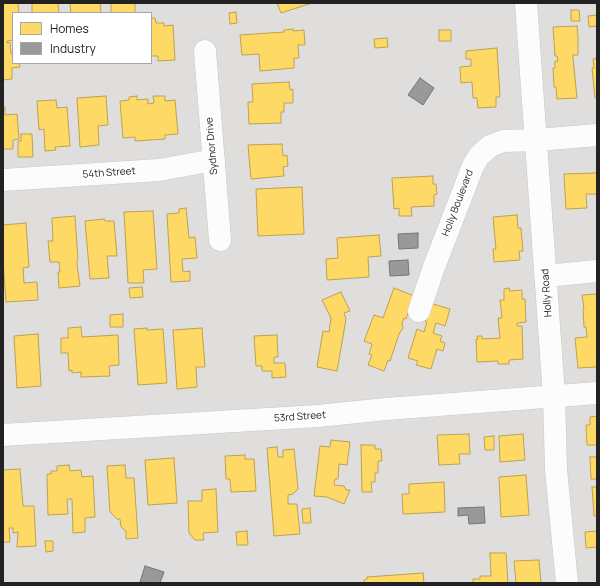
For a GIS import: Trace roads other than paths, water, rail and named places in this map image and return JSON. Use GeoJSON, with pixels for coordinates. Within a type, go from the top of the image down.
{"type":"FeatureCollection","features":[{"type":"Feature","properties":{"kind":"street","name":"Holly Road"},"geometry":{"type":"LineString","coordinates":[[526,3],[537,140],[554,396],[556,469],[567,583]]}},
{"type":"Feature","properties":{"kind":"street","name":"Sydnor Drive"},"geometry":{"type":"LineString","coordinates":[[205,51],[220,240]]}},
{"type":"Feature","properties":{"kind":"street"},"geometry":{"type":"LineString","coordinates":[[537,140],[597,135]]}},
{"type":"Feature","properties":{"kind":"street","name":"Holly Boulevard"},"geometry":{"type":"LineString","coordinates":[[419,311],[470,173],[479,156],[490,146],[503,141],[537,140]]}},
{"type":"Feature","properties":{"kind":"street","name":"54th Street"},"geometry":{"type":"LineString","coordinates":[[3,180],[159,170],[214,160]]}},
{"type":"Feature","properties":{"kind":"street"},"geometry":{"type":"LineString","coordinates":[[546,276],[597,270]]}},
{"type":"Feature","properties":{"kind":"street","name":"53rd Street"},"geometry":{"type":"LineString","coordinates":[[3,435],[318,416],[597,393]]}}]}
